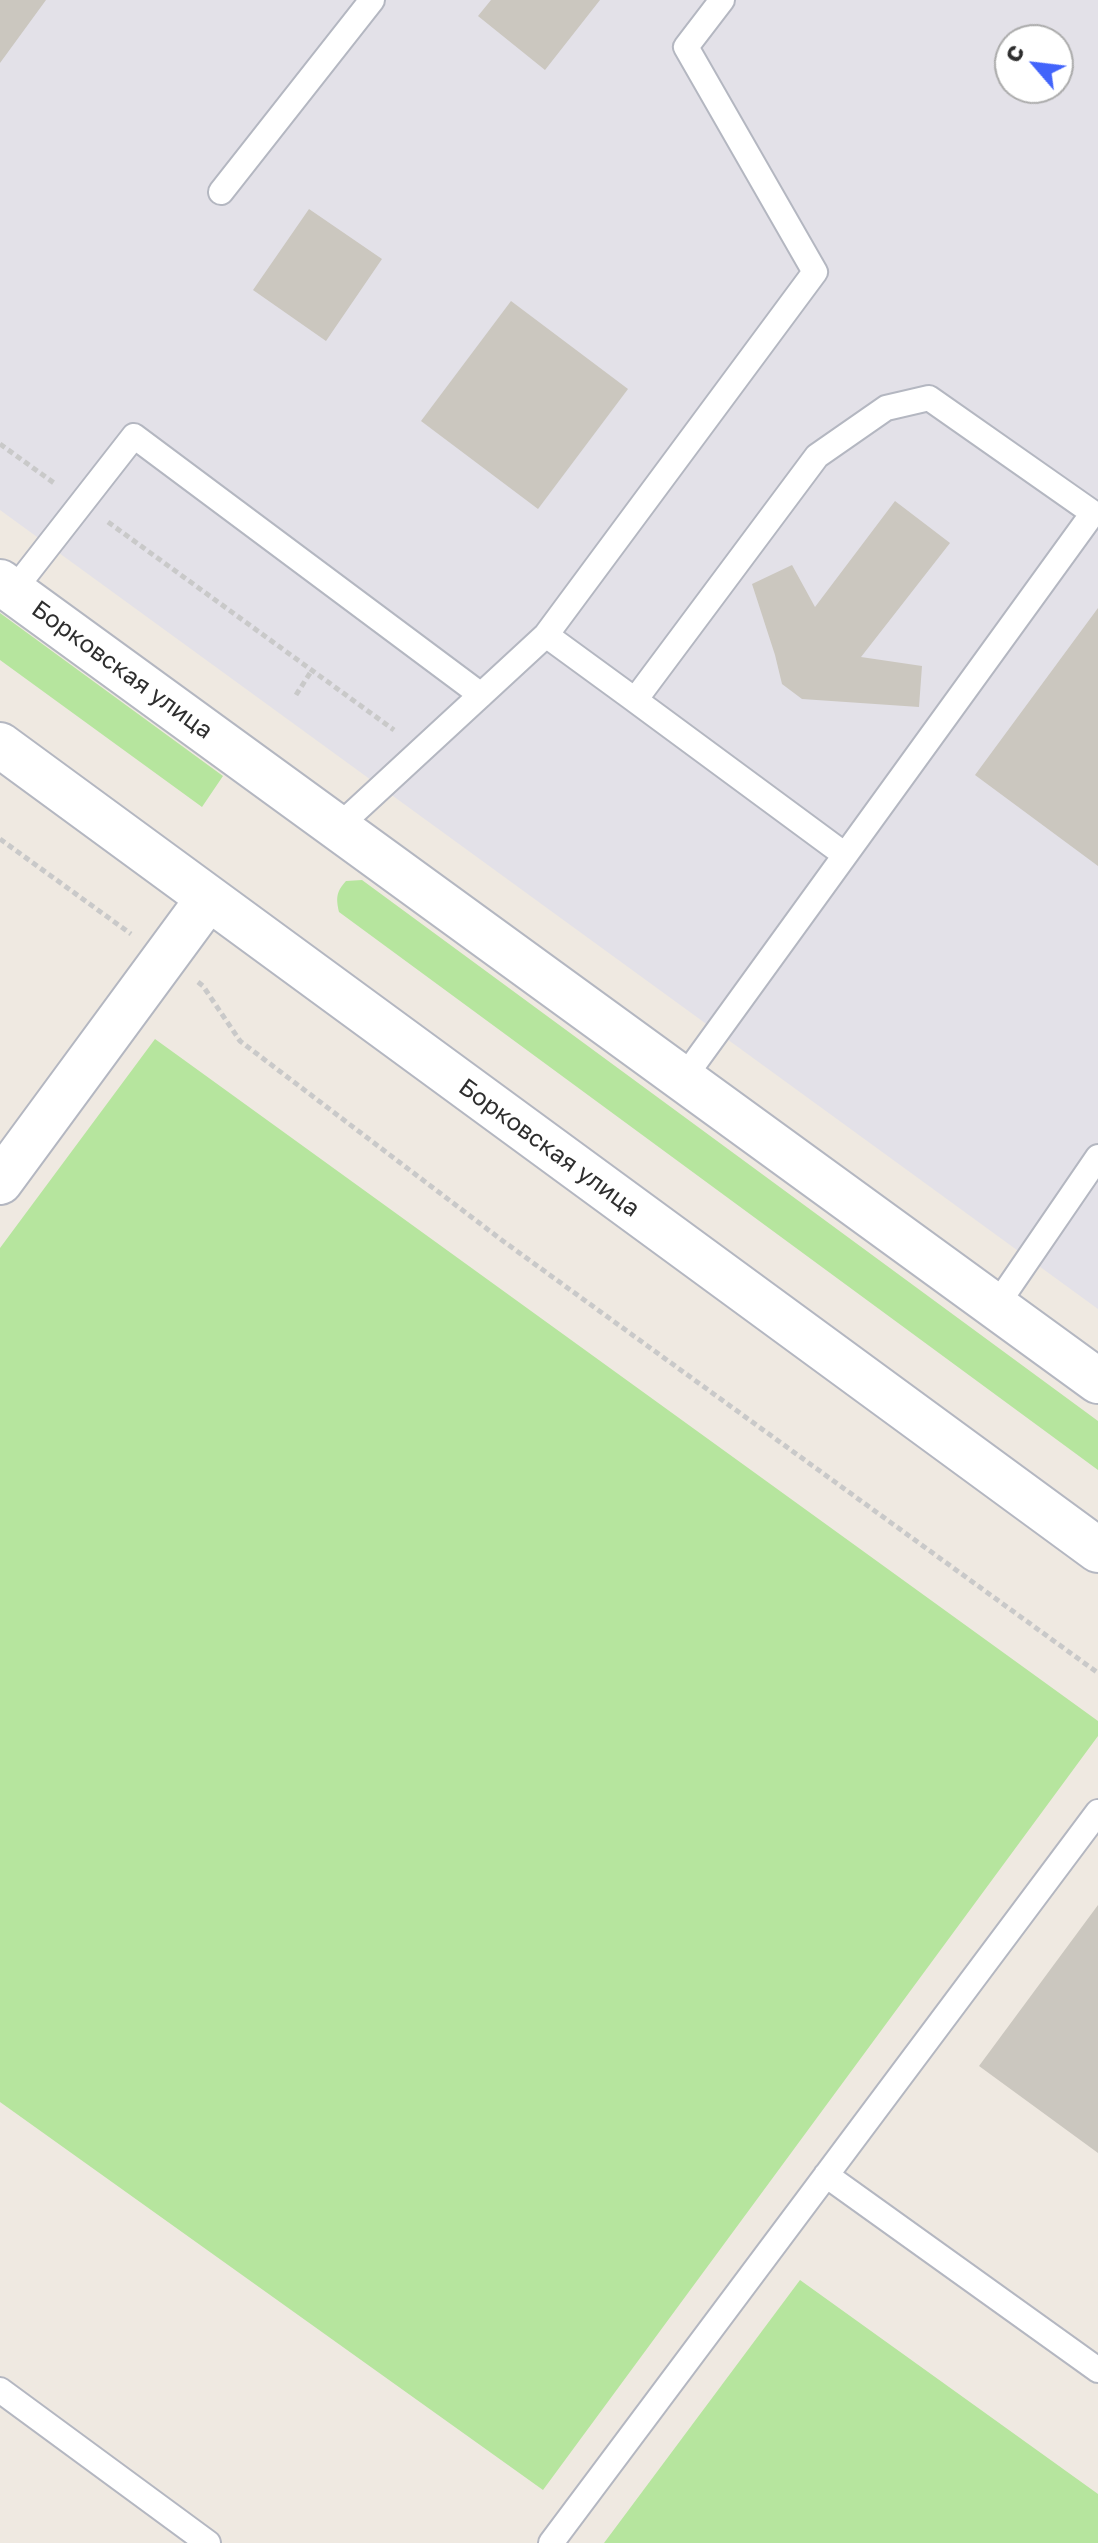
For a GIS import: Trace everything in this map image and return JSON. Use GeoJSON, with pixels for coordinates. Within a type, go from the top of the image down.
{"type":"FeatureCollection","features":[{"type":"Feature","properties":{"kind":"main road","name":"Борковская улица"},"geometry":{"type":"LineString","coordinates":[[6,586],[1098,1381]]}},
{"type":"Feature","properties":{"kind":"main road","name":"Борковская улица"},"geometry":{"type":"LineString","coordinates":[[0,745],[1098,1550]]}},
{"type":"Feature","properties":{"kind":"main road"},"geometry":{"type":"LineString","coordinates":[[0,1182],[208,899]]}},
{"type":"Feature","properties":{"kind":"lane"},"geometry":{"type":"LineString","coordinates":[[221,192],[372,0]]}},
{"type":"Feature","properties":{"kind":"lane"},"geometry":{"type":"LineString","coordinates":[[338,827],[546,635],[815,272],[686,47],[722,0]]}},
{"type":"Feature","properties":{"kind":"lane"},"geometry":{"type":"LineString","coordinates":[[635,700],[817,456],[886,408],[929,398],[1096,512],[683,1079]]}},
{"type":"Feature","properties":{"kind":"lane"},"geometry":{"type":"LineString","coordinates":[[6,586],[82,503],[134,436],[481,695]]}},
{"type":"Feature","properties":{"kind":"lane"},"geometry":{"type":"LineString","coordinates":[[546,635],[845,855]]}},
{"type":"Feature","properties":{"kind":"lane"},"geometry":{"type":"LineString","coordinates":[[996,1306],[1098,1157]]}},
{"type":"Feature","properties":{"kind":"lane"},"geometry":{"type":"LineString","coordinates":[[551,2543],[1096,1820]]}},
{"type":"Feature","properties":{"kind":"lane"},"geometry":{"type":"LineString","coordinates":[[826,2175],[1098,2370]]}},
{"type":"Feature","properties":{"kind":"lane"},"geometry":{"type":"LineString","coordinates":[[0,2390],[208,2543]]}},
{"type":"Feature","properties":{"kind":"path"},"geometry":{"type":"LineString","coordinates":[[0,444],[421,750]]}},
{"type":"Feature","properties":{"kind":"path"},"geometry":{"type":"LineString","coordinates":[[296,695],[312,670]]}},
{"type":"Feature","properties":{"kind":"path"},"geometry":{"type":"LineString","coordinates":[[0,839],[203,986],[240,1041],[503,1241],[1098,1673]]}},
{"type":"Feature","properties":{"kind":"shaded area"},"geometry":{"type":"Polygon","coordinates":[[[0,0],[1098,0],[1098,1309],[0,510],[0,0]]]}},
{"type":"Feature","properties":{"kind":"green space"},"geometry":{"type":"Polygon","coordinates":[[[0,613],[223,776],[202,807],[0,660],[0,613]]]}},
{"type":"Feature","properties":{"kind":"green space"},"geometry":{"type":"Polygon","coordinates":[[[362,880],[1098,1421],[1098,1470],[339,912],[340,889],[346,881],[362,880]]]}},
{"type":"Feature","properties":{"kind":"green space"},"geometry":{"type":"Polygon","coordinates":[[[155,1039],[1098,1721],[1098,1736],[543,2490],[0,2102],[0,1248],[155,1039]]]}},
{"type":"Feature","properties":{"kind":"green space"},"geometry":{"type":"Polygon","coordinates":[[[800,2280],[1098,2494],[1098,2543],[604,2543],[800,2280]]]}},
{"type":"Feature","properties":{"kind":"building"},"geometry":{"type":"Polygon","coordinates":[[[0,0],[46,0],[0,63],[0,0]]]}},
{"type":"Feature","properties":{"kind":"building"},"geometry":{"type":"Polygon","coordinates":[[[491,0],[600,0],[545,70],[478,16],[491,0]]]}},
{"type":"Feature","properties":{"kind":"building"},"geometry":{"type":"Polygon","coordinates":[[[309,209],[382,259],[326,341],[253,290],[309,209]]]}},
{"type":"Feature","properties":{"kind":"building"},"geometry":{"type":"Polygon","coordinates":[[[511,301],[628,389],[538,509],[421,421],[511,301]]]}},
{"type":"Feature","properties":{"kind":"building"},"geometry":{"type":"Polygon","coordinates":[[[895,501],[950,543],[861,657],[922,666],[919,707],[802,699],[782,684],[752,584],[792,565],[815,607],[895,501]]]}},
{"type":"Feature","properties":{"kind":"building"},"geometry":{"type":"Polygon","coordinates":[[[1098,608],[1098,866],[975,775],[1098,608]]]}},
{"type":"Feature","properties":{"kind":"building"},"geometry":{"type":"Polygon","coordinates":[[[1098,1905],[1098,2153],[979,2066],[1098,1905]]]}}]}
